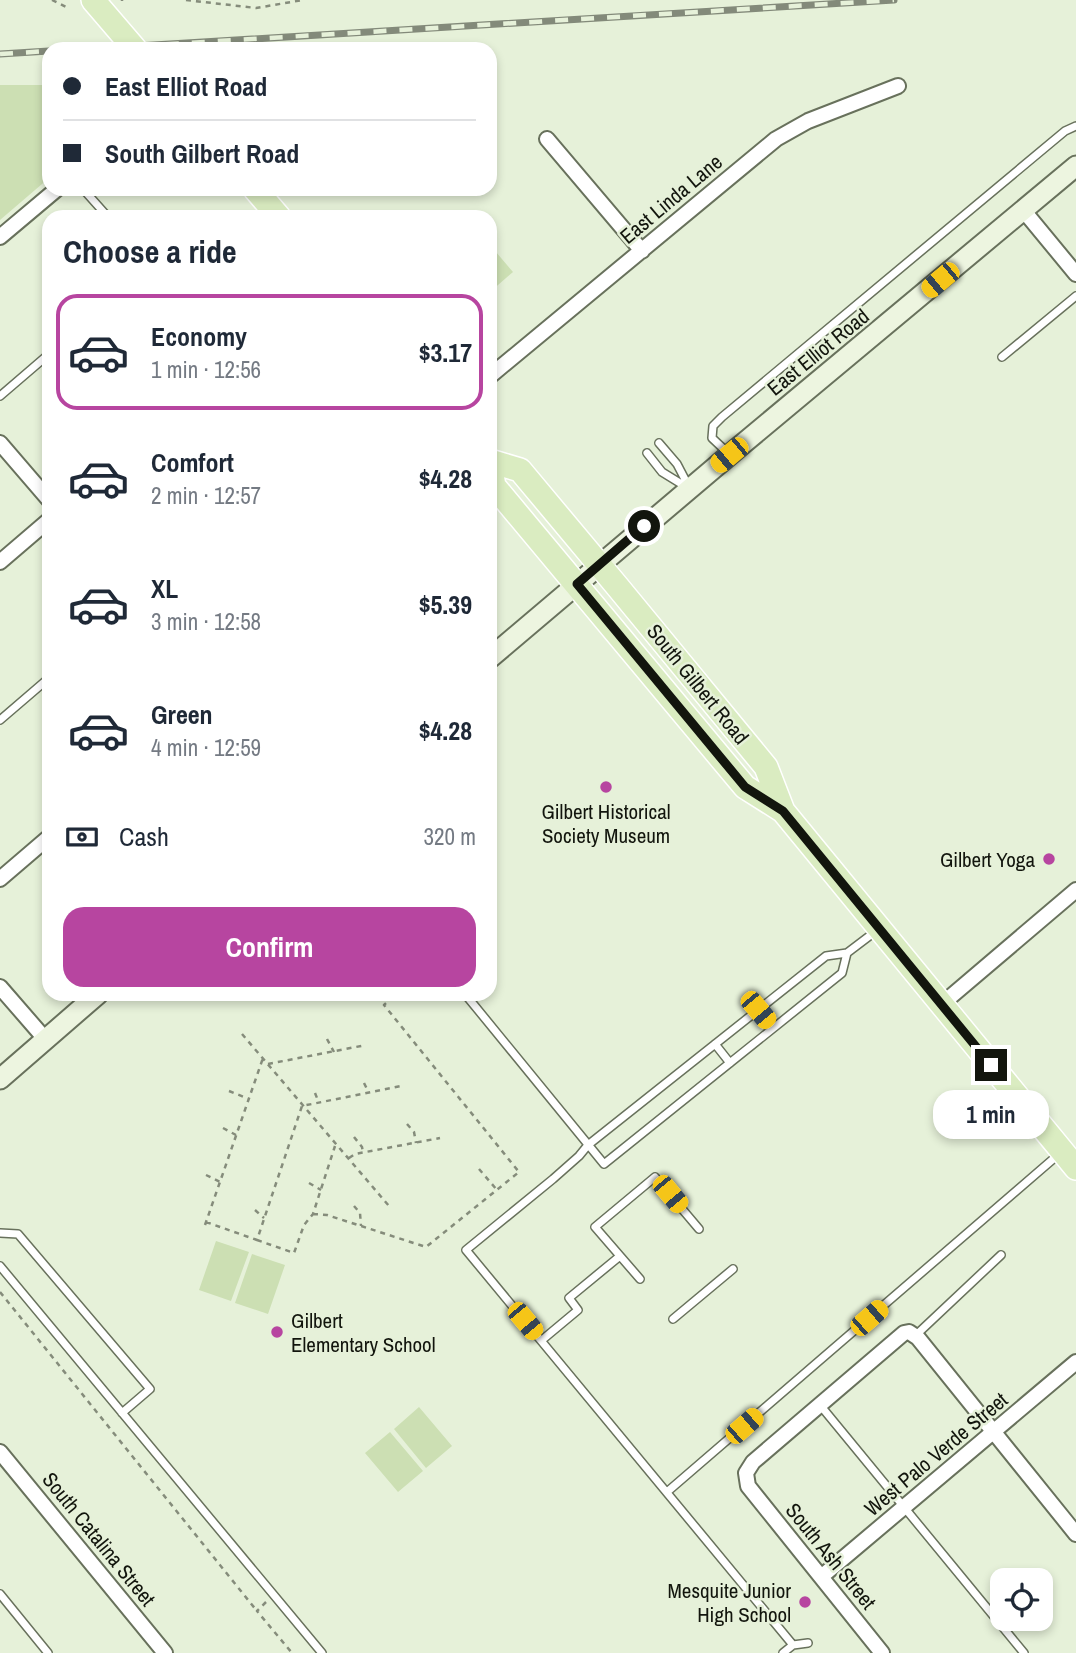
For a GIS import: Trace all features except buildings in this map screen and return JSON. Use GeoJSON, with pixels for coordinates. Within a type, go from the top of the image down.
{"type":"FeatureCollection","features":[{"type":"Feature","properties":{"kind":"main road"},"geometry":{"type":"LineString","coordinates":[[93,0],[129,42]]}},
{"type":"Feature","properties":{"kind":"main road","name":"East Elliot Road"},"geometry":{"type":"LineString","coordinates":[[497,652],[689,488],[1076,166]]}},
{"type":"Feature","properties":{"kind":"main road"},"geometry":{"type":"LineString","coordinates":[[261,196],[273,210]]}},
{"type":"Feature","properties":{"kind":"main road","name":"South Gilbert Road"},"geometry":{"type":"LineString","coordinates":[[497,489],[588,574],[766,767],[783,811],[1069,1160]]}},
{"type":"Feature","properties":{"kind":"main road"},"geometry":{"type":"LineString","coordinates":[[0,1079],[90,1001]]}},
{"type":"Feature","properties":{"kind":"street","name":"East Linda Lane"},"geometry":{"type":"LineString","coordinates":[[497,370],[792,128],[898,86]]}},
{"type":"Feature","properties":{"kind":"street"},"geometry":{"type":"LineString","coordinates":[[547,139],[642,251]]}},
{"type":"Feature","properties":{"kind":"street"},"geometry":{"type":"LineString","coordinates":[[0,237],[49,196]]}},
{"type":"Feature","properties":{"kind":"street"},"geometry":{"type":"LineString","coordinates":[[1024,211],[1076,274]]}},
{"type":"Feature","properties":{"kind":"street"},"geometry":{"type":"LineString","coordinates":[[0,443],[42,492]]}},
{"type":"Feature","properties":{"kind":"street"},"geometry":{"type":"LineString","coordinates":[[0,562],[42,526]]}},
{"type":"Feature","properties":{"kind":"street"},"geometry":{"type":"LineString","coordinates":[[0,879],[42,844]]}},
{"type":"Feature","properties":{"kind":"street"},"geometry":{"type":"LineString","coordinates":[[942,1004],[1076,890]]}},
{"type":"Feature","properties":{"kind":"street"},"geometry":{"type":"LineString","coordinates":[[0,987],[46,1040]]}},
{"type":"Feature","properties":{"kind":"street"},"geometry":{"type":"LineString","coordinates":[[819,1403],[909,1334],[995,1432],[1076,1534]]}},
{"type":"Feature","properties":{"kind":"street","name":"West Palo Verde Street"},"geometry":{"type":"LineString","coordinates":[[821,1577],[1075,1364]]}},
{"type":"Feature","properties":{"kind":"street","name":"South Ash Street"},"geometry":{"type":"LineString","coordinates":[[819,1403],[753,1462],[746,1473],[748,1486],[882,1653]]}},
{"type":"Feature","properties":{"kind":"street","name":"South Catalina Street"},"geometry":{"type":"LineString","coordinates":[[0,1452],[165,1653]]}},
{"type":"Feature","properties":{"kind":"lane"},"geometry":{"type":"LineString","coordinates":[[729,455],[712,438],[713,426],[722,417],[1065,131],[1076,126]]}},
{"type":"Feature","properties":{"kind":"lane"},"geometry":{"type":"LineString","coordinates":[[89,196],[102,210]]}},
{"type":"Feature","properties":{"kind":"lane"},"geometry":{"type":"LineString","coordinates":[[1002,357],[1076,296]]}},
{"type":"Feature","properties":{"kind":"lane"},"geometry":{"type":"LineString","coordinates":[[0,396],[42,360]]}},
{"type":"Feature","properties":{"kind":"lane"},"geometry":{"type":"LineString","coordinates":[[659,443],[677,464],[689,488]]}},
{"type":"Feature","properties":{"kind":"lane"},"geometry":{"type":"LineString","coordinates":[[647,453],[662,472],[689,488]]}},
{"type":"Feature","properties":{"kind":"lane"},"geometry":{"type":"LineString","coordinates":[[0,720],[42,684]]}},
{"type":"Feature","properties":{"kind":"lane"},"geometry":{"type":"LineString","coordinates":[[793,1645],[466,1250],[553,1179],[588,1145],[826,956],[847,953],[879,928]]}},
{"type":"Feature","properties":{"kind":"lane"},"geometry":{"type":"LineString","coordinates":[[471,1001],[604,1164],[842,973],[847,953]]}},
{"type":"Feature","properties":{"kind":"lane"},"geometry":{"type":"LineString","coordinates":[[758,1010],[773,1028]]}},
{"type":"Feature","properties":{"kind":"lane"},"geometry":{"type":"LineString","coordinates":[[715,1044],[730,1063]]}},
{"type":"Feature","properties":{"kind":"lane"},"geometry":{"type":"LineString","coordinates":[[667,1492],[1069,1160]]}},
{"type":"Feature","properties":{"kind":"lane"},"geometry":{"type":"LineString","coordinates":[[639,1279],[595,1227],[655,1177],[699,1229]]}},
{"type":"Feature","properties":{"kind":"lane"},"geometry":{"type":"LineString","coordinates":[[0,1233],[18,1234],[150,1389],[122,1413]]}},
{"type":"Feature","properties":{"kind":"lane"},"geometry":{"type":"LineString","coordinates":[[909,1334],[1001,1255]]}},
{"type":"Feature","properties":{"kind":"lane"},"geometry":{"type":"LineString","coordinates":[[542,1340],[578,1310],[569,1298],[620,1256]]}},
{"type":"Feature","properties":{"kind":"lane"},"geometry":{"type":"LineString","coordinates":[[0,1266],[322,1653]]}},
{"type":"Feature","properties":{"kind":"lane"},"geometry":{"type":"LineString","coordinates":[[673,1320],[733,1269]]}},
{"type":"Feature","properties":{"kind":"lane"},"geometry":{"type":"LineString","coordinates":[[819,1403],[1024,1653]]}},
{"type":"Feature","properties":{"kind":"lane"},"geometry":{"type":"LineString","coordinates":[[0,1594],[48,1653]]}},
{"type":"Feature","properties":{"kind":"lane"},"geometry":{"type":"LineString","coordinates":[[783,1653],[793,1645],[808,1643]]}},
{"type":"Feature","properties":{"kind":"path"},"geometry":{"type":"LineString","coordinates":[[52,0],[66,7]]}},
{"type":"Feature","properties":{"kind":"path"},"geometry":{"type":"LineString","coordinates":[[186,0],[256,8],[303,0]]}},
{"type":"Feature","properties":{"kind":"path"},"geometry":{"type":"LineString","coordinates":[[313,1214],[327,1214],[426,1247],[519,1172],[384,1005],[388,1001]]}},
{"type":"Feature","properties":{"kind":"path"},"geometry":{"type":"LineString","coordinates":[[242,1034],[390,1206]]}},
{"type":"Feature","properties":{"kind":"path"},"geometry":{"type":"LineString","coordinates":[[327,1039],[334,1052]]}},
{"type":"Feature","properties":{"kind":"path"},"geometry":{"type":"LineString","coordinates":[[268,1064],[366,1045]]}},
{"type":"Feature","properties":{"kind":"path"},"geometry":{"type":"LineString","coordinates":[[263,1058],[205,1224],[294,1252],[304,1225],[313,1214],[335,1145]]}},
{"type":"Feature","properties":{"kind":"path"},"geometry":{"type":"LineString","coordinates":[[364,1083],[369,1093]]}},
{"type":"Feature","properties":{"kind":"path"},"geometry":{"type":"LineString","coordinates":[[302,1106],[401,1087]]}},
{"type":"Feature","properties":{"kind":"path"},"geometry":{"type":"LineString","coordinates":[[229,1091],[249,1099]]}},
{"type":"Feature","properties":{"kind":"path"},"geometry":{"type":"LineString","coordinates":[[316,1093],[319,1103]]}},
{"type":"Feature","properties":{"kind":"path"},"geometry":{"type":"LineString","coordinates":[[257,1240],[302,1106]]}},
{"type":"Feature","properties":{"kind":"path"},"geometry":{"type":"LineString","coordinates":[[407,1124],[414,1132],[416,1143]]}},
{"type":"Feature","properties":{"kind":"path"},"geometry":{"type":"LineString","coordinates":[[223,1128],[236,1135]]}},
{"type":"Feature","properties":{"kind":"path"},"geometry":{"type":"LineString","coordinates":[[354,1137],[363,1152]]}},
{"type":"Feature","properties":{"kind":"path"},"geometry":{"type":"LineString","coordinates":[[349,1158],[363,1152],[440,1138]]}},
{"type":"Feature","properties":{"kind":"path"},"geometry":{"type":"LineString","coordinates":[[479,1169],[497,1190]]}},
{"type":"Feature","properties":{"kind":"path"},"geometry":{"type":"LineString","coordinates":[[206,1175],[220,1182]]}},
{"type":"Feature","properties":{"kind":"path"},"geometry":{"type":"LineString","coordinates":[[309,1184],[321,1190]]}},
{"type":"Feature","properties":{"kind":"path"},"geometry":{"type":"LineString","coordinates":[[354,1206],[360,1213],[361,1226]]}},
{"type":"Feature","properties":{"kind":"path"},"geometry":{"type":"LineString","coordinates":[[255,1210],[264,1218]]}},
{"type":"Feature","properties":{"kind":"path"},"geometry":{"type":"LineString","coordinates":[[0,1292],[292,1653]]}},
{"type":"Feature","properties":{"kind":"path"},"geometry":{"type":"LineString","coordinates":[[257,1611],[274,1595]]}},
{"type":"Feature","properties":{"kind":"green space"},"geometry":{"type":"Polygon","coordinates":[[[0,85],[42,85],[42,184],[0,220],[0,85]]]}},
{"type":"Feature","properties":{"kind":"green space"},"geometry":{"type":"Polygon","coordinates":[[[497,253],[513,272],[497,286],[497,253]]]}},
{"type":"Feature","properties":{"kind":"green space"},"geometry":{"type":"Polygon","coordinates":[[[216,1241],[249,1252],[231,1301],[199,1290],[216,1241]]]}},
{"type":"Feature","properties":{"kind":"green space"},"geometry":{"type":"Polygon","coordinates":[[[252,1254],[285,1265],[268,1314],[235,1303],[252,1254]]]}},
{"type":"Feature","properties":{"kind":"green space"},"geometry":{"type":"Polygon","coordinates":[[[419,1407],[452,1446],[426,1468],[394,1429],[419,1407]]]}},
{"type":"Feature","properties":{"kind":"green space"},"geometry":{"type":"Polygon","coordinates":[[[390,1432],[423,1471],[398,1492],[365,1453],[390,1432]]]}},
{"type":"Feature","properties":{"kind":"railway"},"geometry":{"type":"LineString","coordinates":[[203,42],[894,0]]}},
{"type":"Feature","properties":{"kind":"railway"},"geometry":{"type":"LineString","coordinates":[[0,54],[42,51]]}},
{"type":"Feature","properties":{"kind":"place","name":"Gilbert Historical Society Museum"},"geometry":{"type":"Point","coordinates":[606,787]}},
{"type":"Feature","properties":{"kind":"place","name":"Gilbert Yoga"},"geometry":{"type":"Point","coordinates":[1049,859]}},
{"type":"Feature","properties":{"kind":"place","name":"Gilbert Elementary School"},"geometry":{"type":"Point","coordinates":[277,1332]}},
{"type":"Feature","properties":{"kind":"place","name":"Mesquite Junior High School"},"geometry":{"type":"Point","coordinates":[805,1602]}},
{"type":"Feature","properties":{"kind":"route"},"geometry":{"type":"LineString","coordinates":[[644,526],[577,584],[745,787],[783,811],[991,1065]]}}]}
